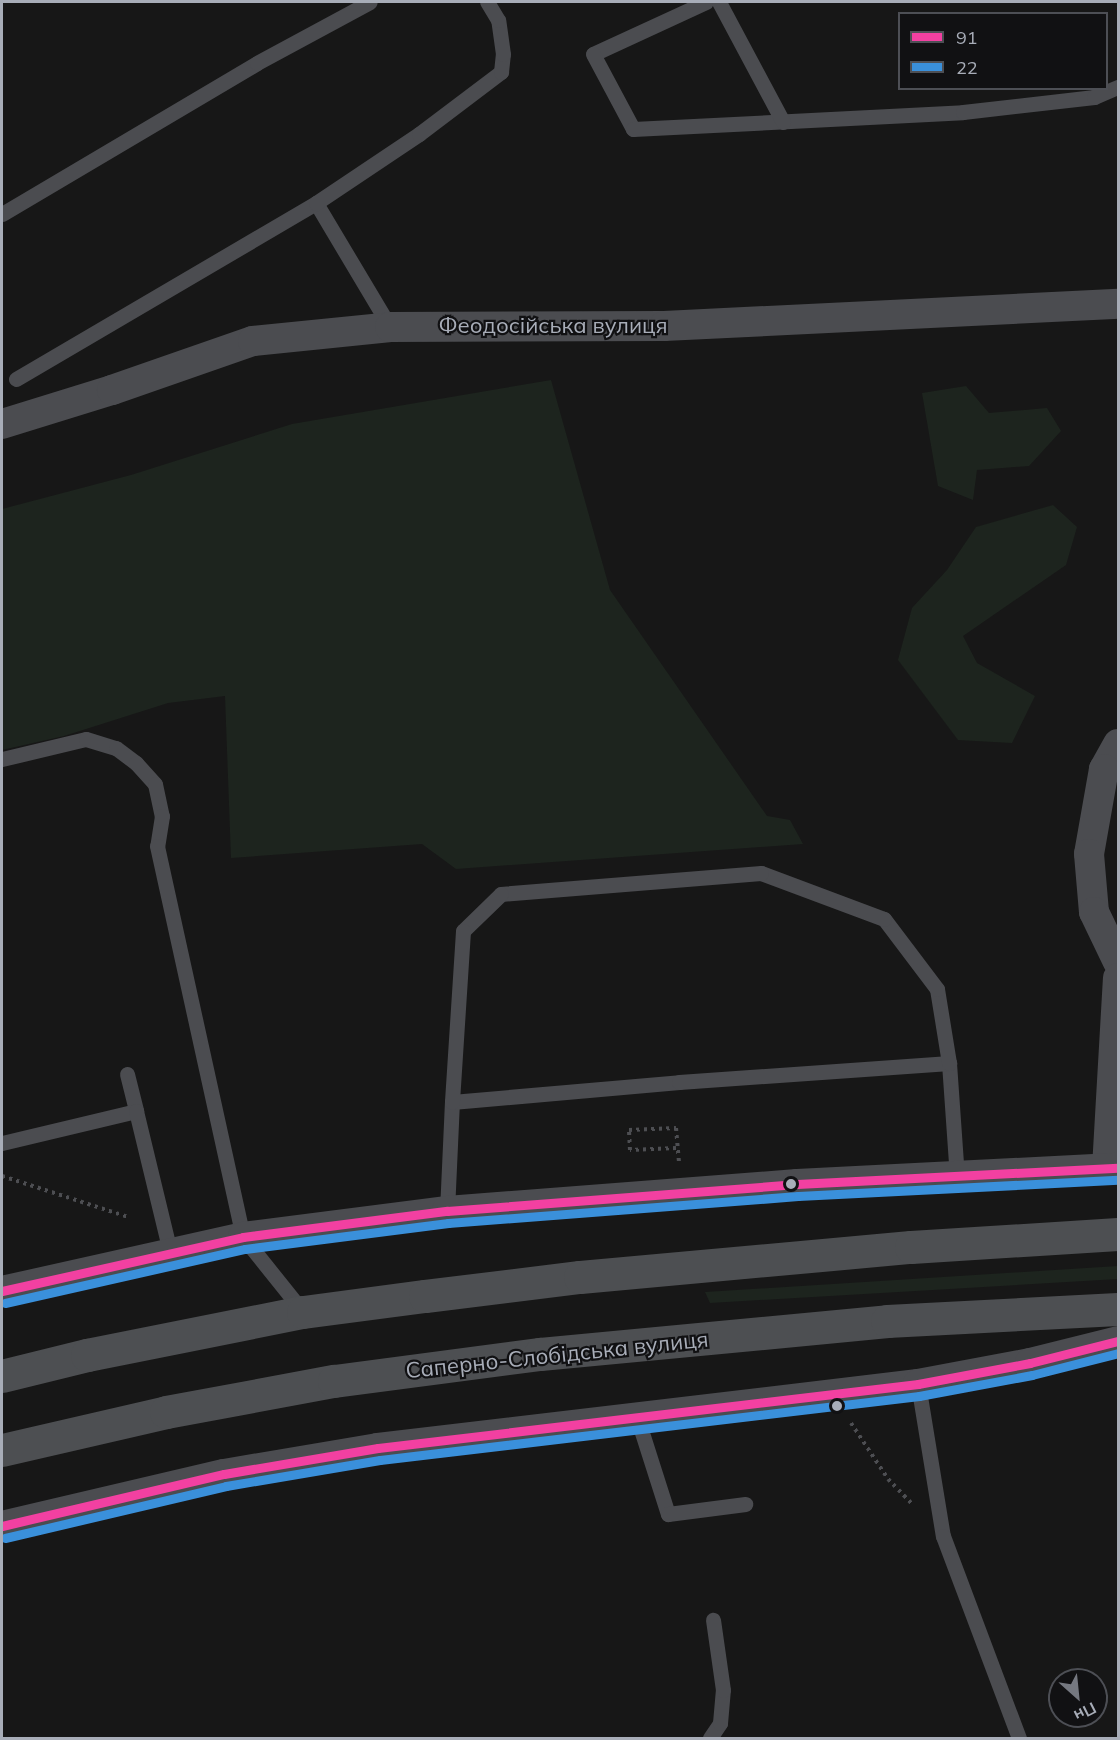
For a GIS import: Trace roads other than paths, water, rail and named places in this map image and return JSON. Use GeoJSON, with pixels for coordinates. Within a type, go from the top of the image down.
{"type":"FeatureCollection","features":[{"type":"Feature","properties":{"kind":"main road"},"geometry":{"type":"LineString","coordinates":[[2,1376],[87,1355],[303,1312],[580,1277],[911,1247],[1119,1234]]}},
{"type":"Feature","properties":{"kind":"main road","name":"Саперно-Слобідська вулиця"},"geometry":{"type":"LineString","coordinates":[[2,1450],[166,1412],[334,1381],[540,1354],[887,1320],[1119,1309]]}},
{"type":"Feature","properties":{"kind":"street","name":"Феодосійська вулиця"},"geometry":{"type":"LineString","coordinates":[[2,424],[253,341],[390,327],[664,326],[1119,304]]}},
{"type":"Feature","properties":{"kind":"street"},"geometry":{"type":"LineString","coordinates":[[1119,744],[1104,769],[1089,854],[1094,912],[1119,962]]}},
{"type":"Feature","properties":{"kind":"street"},"geometry":{"type":"LineString","coordinates":[[2,1291],[170,1252],[243,1238],[447,1211],[797,1184],[1113,1168],[1119,978]]}},
{"type":"Feature","properties":{"kind":"street"},"geometry":{"type":"LineString","coordinates":[[2,1526],[235,1472],[378,1448],[918,1384],[1030,1363],[1119,1341]]}},
{"type":"Feature","properties":{"kind":"lane"},"geometry":{"type":"LineString","coordinates":[[2,214],[257,63],[370,2]]}},
{"type":"Feature","properties":{"kind":"lane"},"geometry":{"type":"LineString","coordinates":[[16,379],[316,203],[419,134],[501,72],[503,54],[498,20],[487,2]]}},
{"type":"Feature","properties":{"kind":"lane"},"geometry":{"type":"LineString","coordinates":[[706,2],[593,54],[633,129],[963,112],[1094,97],[1119,87]]}},
{"type":"Feature","properties":{"kind":"lane"},"geometry":{"type":"LineString","coordinates":[[719,2],[783,122]]}},
{"type":"Feature","properties":{"kind":"lane"},"geometry":{"type":"LineString","coordinates":[[316,203],[390,327]]}},
{"type":"Feature","properties":{"kind":"lane"},"geometry":{"type":"LineString","coordinates":[[2,759],[86,739],[116,748],[136,763],[155,784],[162,816],[158,846],[243,1238],[303,1312]]}},
{"type":"Feature","properties":{"kind":"lane"},"geometry":{"type":"LineString","coordinates":[[447,1211],[463,931],[501,894],[761,873],[884,919],[937,989],[949,1063],[957,1176]]}},
{"type":"Feature","properties":{"kind":"lane"},"geometry":{"type":"LineString","coordinates":[[452,1102],[678,1082],[949,1063]]}},
{"type":"Feature","properties":{"kind":"lane"},"geometry":{"type":"LineString","coordinates":[[127,1074],[170,1252]]}},
{"type":"Feature","properties":{"kind":"lane"},"geometry":{"type":"LineString","coordinates":[[2,1143],[136,1111]]}},
{"type":"Feature","properties":{"kind":"lane"},"geometry":{"type":"LineString","coordinates":[[918,1384],[943,1536],[1019,1738]]}},
{"type":"Feature","properties":{"kind":"lane"},"geometry":{"type":"LineString","coordinates":[[638,1417],[668,1514],[745,1504]]}},
{"type":"Feature","properties":{"kind":"lane"},"geometry":{"type":"LineString","coordinates":[[710,1738],[720,1723],[723,1690],[713,1620]]}}]}
